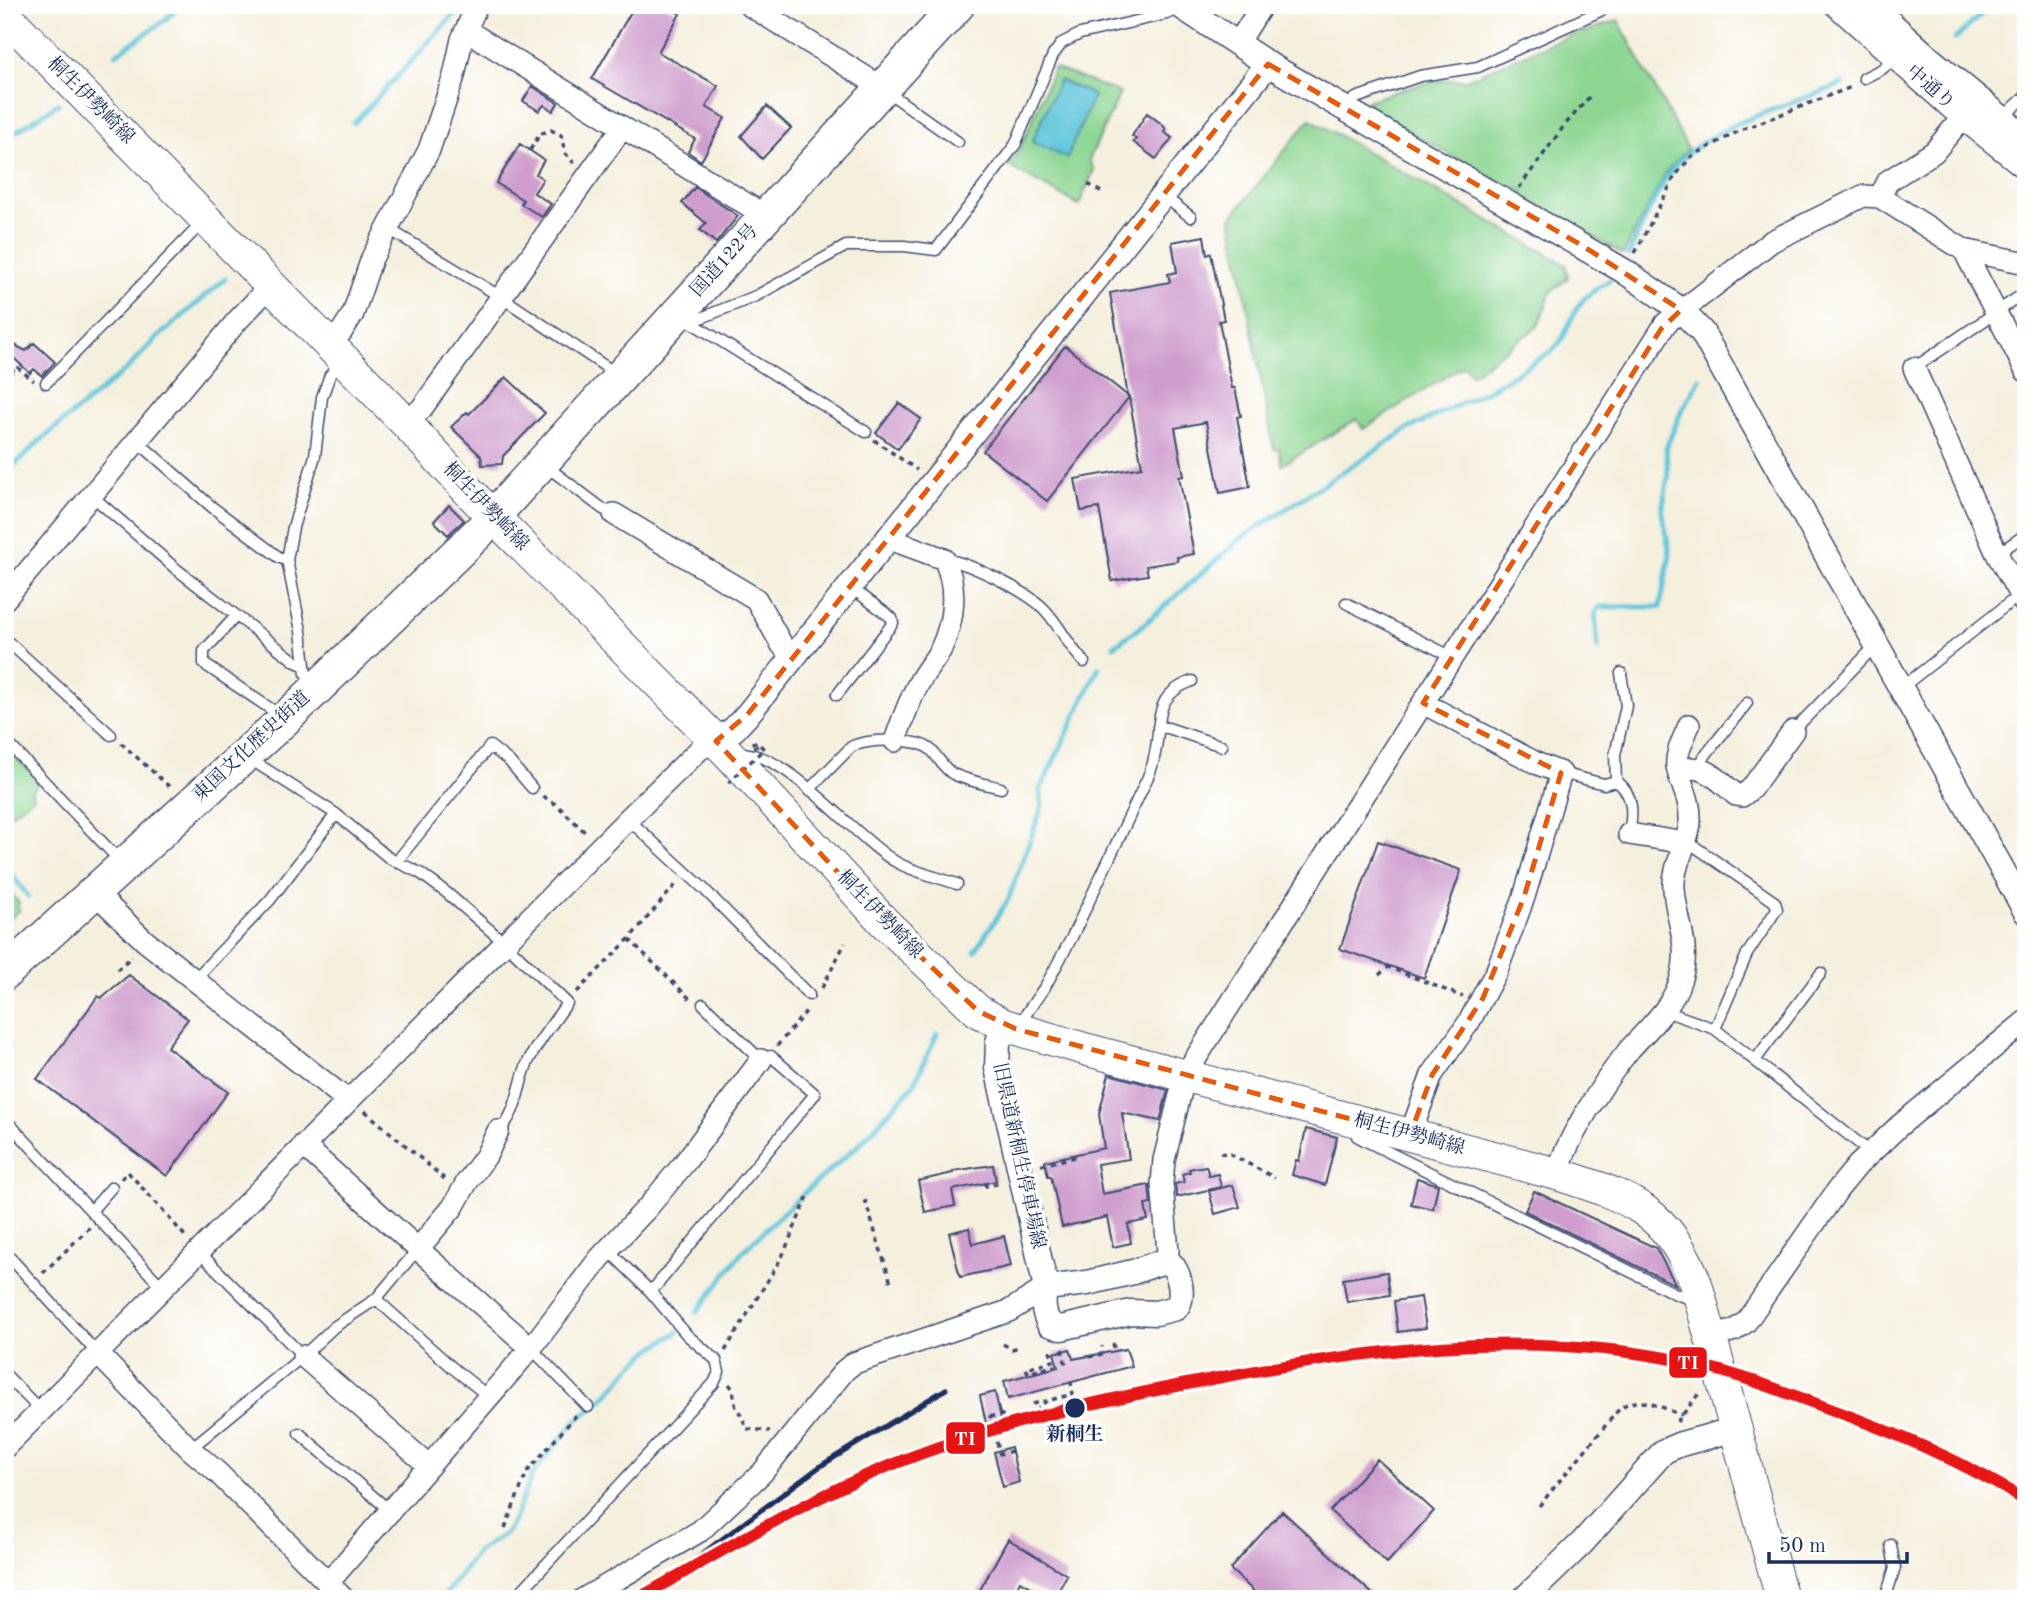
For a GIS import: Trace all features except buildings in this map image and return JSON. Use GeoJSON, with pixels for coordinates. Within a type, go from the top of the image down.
{"type":"FeatureCollection","features":[{"type":"Feature","properties":{"kind":"highway","name":"国道122号"},"geometry":{"type":"LineString","coordinates":[[492,516],[620,377],[685,318],[765,217],[958,5]]}},
{"type":"Feature","properties":{"kind":"highway","name":"東国文化歴史街道"},"geometry":{"type":"LineString","coordinates":[[5,973],[245,754],[311,677],[478,532],[492,516]]}},
{"type":"Feature","properties":{"kind":"main road","name":"桐生伊勢崎線"},"geometry":{"type":"LineString","coordinates":[[5,15],[406,423],[492,516],[732,756],[884,922],[971,1006],[1010,1027],[1557,1174],[1611,1191],[1651,1215],[1682,1252],[1702,1303],[1783,1599]]}},
{"type":"Feature","properties":{"kind":"street"},"geometry":{"type":"LineString","coordinates":[[336,353],[342,331],[353,314],[372,258],[429,150],[466,30],[477,5]]}},
{"type":"Feature","properties":{"kind":"street"},"geometry":{"type":"LineString","coordinates":[[749,5],[883,88]]}},
{"type":"Feature","properties":{"kind":"street"},"geometry":{"type":"LineString","coordinates":[[1238,43],[1262,5]]}},
{"type":"Feature","properties":{"kind":"street","name":"中通り"},"geometry":{"type":"LineString","coordinates":[[1837,5],[1963,117],[2026,167]]}},
{"type":"Feature","properties":{"kind":"street","name":"中通り"},"geometry":{"type":"LineString","coordinates":[[1871,5],[2026,138]]}},
{"type":"Feature","properties":{"kind":"street"},"geometry":{"type":"LineString","coordinates":[[1180,6],[1268,64],[1624,271],[1681,310],[1702,332],[2026,912]]}},
{"type":"Feature","properties":{"kind":"street"},"geometry":{"type":"LineString","coordinates":[[466,30],[765,217]]}},
{"type":"Feature","properties":{"kind":"street"},"geometry":{"type":"LineString","coordinates":[[5,1447],[303,1145],[356,1106],[506,944],[700,749],[732,756],[734,729],[1268,64]]}},
{"type":"Feature","properties":{"kind":"street"},"geometry":{"type":"LineString","coordinates":[[1880,197],[1888,181],[1934,152],[1963,117]]}},
{"type":"Feature","properties":{"kind":"street"},"geometry":{"type":"LineString","coordinates":[[406,423],[422,408],[622,128]]}},
{"type":"Feature","properties":{"kind":"street"},"geometry":{"type":"LineString","coordinates":[[583,1599],[700,1531],[762,1474],[845,1370],[854,1363],[1009,1311],[1046,1288],[1079,1284],[1133,1272],[1154,1263],[1167,1262],[1162,1180],[1164,1160],[1185,1075],[1661,329],[1681,310],[1772,241],[1863,196],[1880,197],[1964,250],[2026,263]]}},
{"type":"Feature","properties":{"kind":"street"},"geometry":{"type":"LineString","coordinates":[[1964,250],[2026,370]]}},
{"type":"Feature","properties":{"kind":"street"},"geometry":{"type":"LineString","coordinates":[[5,599],[237,320],[271,285]]}},
{"type":"Feature","properties":{"kind":"street"},"geometry":{"type":"LineString","coordinates":[[1914,368],[1997,554],[2022,601]]}},
{"type":"Feature","properties":{"kind":"street"},"geometry":{"type":"LineString","coordinates":[[614,514],[755,599],[782,645],[793,656]]}},
{"type":"Feature","properties":{"kind":"street"},"geometry":{"type":"LineString","coordinates":[[887,537],[944,559],[951,581],[953,600],[952,614],[940,649],[920,681],[895,741]]}},
{"type":"Feature","properties":{"kind":"street"},"geometry":{"type":"LineString","coordinates":[[1409,1135],[1432,1075],[1480,1003],[1497,970],[1512,932],[1562,773],[1538,764],[1423,703]]}},
{"type":"Feature","properties":{"kind":"street"},"geometry":{"type":"LineString","coordinates":[[1689,725],[1678,758],[1690,770],[1706,770],[1736,795],[1742,796],[1751,789],[1793,731]]}},
{"type":"Feature","properties":{"kind":"street"},"geometry":{"type":"LineString","coordinates":[[1557,1174],[1565,1150],[1609,1079],[1629,1051],[1665,1011],[1681,979],[1686,957],[1673,886],[1690,821],[1690,770]]}},
{"type":"Feature","properties":{"kind":"street"},"geometry":{"type":"LineString","coordinates":[[1629,834],[1686,843]]}},
{"type":"Feature","properties":{"kind":"street"},"geometry":{"type":"LineString","coordinates":[[94,892],[145,941],[193,981],[356,1106]]}},
{"type":"Feature","properties":{"kind":"street"},"geometry":{"type":"LineString","coordinates":[[1711,1337],[1740,1328],[1746,1322],[1839,1188],[1870,1152],[2026,1021]]}},
{"type":"Feature","properties":{"kind":"street","name":"旧県道新桐生停車場線"},"geometry":{"type":"LineString","coordinates":[[1010,1027],[998,1042],[997,1068],[1046,1288],[1042,1300],[1049,1324],[1056,1328],[1139,1311],[1163,1312],[1175,1308],[1180,1301],[1178,1275],[1167,1262]]}},
{"type":"Feature","properties":{"kind":"street"},"geometry":{"type":"LineString","coordinates":[[327,1584],[531,1348],[607,1249],[649,1206],[761,1060]]}},
{"type":"Feature","properties":{"kind":"street"},"geometry":{"type":"LineString","coordinates":[[418,1249],[453,1208],[467,1182],[486,1156],[498,1131]]}},
{"type":"Feature","properties":{"kind":"street"},"geometry":{"type":"LineString","coordinates":[[303,1145],[531,1348]]}},
{"type":"Feature","properties":{"kind":"street"},"geometry":{"type":"LineString","coordinates":[[98,1354],[190,1449],[218,1473],[344,1599]]}},
{"type":"Feature","properties":{"kind":"street"},"geometry":{"type":"LineString","coordinates":[[303,1356],[428,1465]]}},
{"type":"Feature","properties":{"kind":"street"},"geometry":{"type":"LineString","coordinates":[[1524,1599],[1582,1543],[1664,1451],[1736,1429]]}},
{"type":"Feature","properties":{"kind":"lane"},"geometry":{"type":"LineString","coordinates":[[1343,107],[1356,98],[1420,76],[1478,67],[1613,5]]}},
{"type":"Feature","properties":{"kind":"lane"},"geometry":{"type":"LineString","coordinates":[[685,318],[756,296],[846,246],[904,246],[936,250],[1015,145],[1053,55],[1062,43],[1080,34],[1167,14],[1180,6]]}},
{"type":"Feature","properties":{"kind":"lane"},"geometry":{"type":"LineString","coordinates":[[1864,78],[1882,69],[1895,58]]}},
{"type":"Feature","properties":{"kind":"lane"},"geometry":{"type":"LineString","coordinates":[[883,88],[958,142]]}},
{"type":"Feature","properties":{"kind":"lane"},"geometry":{"type":"LineString","coordinates":[[2001,118],[2026,96]]}},
{"type":"Feature","properties":{"kind":"lane"},"geometry":{"type":"LineString","coordinates":[[1162,195],[1191,216]]}},
{"type":"Feature","properties":{"kind":"lane"},"geometry":{"type":"LineString","coordinates":[[46,383],[206,219]]}},
{"type":"Feature","properties":{"kind":"lane"},"geometry":{"type":"LineString","coordinates":[[387,228],[501,297],[620,377]]}},
{"type":"Feature","properties":{"kind":"lane"},"geometry":{"type":"LineString","coordinates":[[1914,368],[2026,292]]}},
{"type":"Feature","properties":{"kind":"lane"},"geometry":{"type":"LineString","coordinates":[[685,318],[866,432]]}},
{"type":"Feature","properties":{"kind":"lane"},"geometry":{"type":"LineString","coordinates":[[311,677],[287,560],[292,527],[315,456],[322,397],[336,353]]}},
{"type":"Feature","properties":{"kind":"lane"},"geometry":{"type":"LineString","coordinates":[[136,440],[212,507],[280,558],[287,560]]}},
{"type":"Feature","properties":{"kind":"lane"},"geometry":{"type":"LineString","coordinates":[[541,461],[603,509],[614,514]]}},
{"type":"Feature","properties":{"kind":"lane"},"geometry":{"type":"LineString","coordinates":[[91,495],[175,568],[296,662],[311,677]]}},
{"type":"Feature","properties":{"kind":"lane"},"geometry":{"type":"LineString","coordinates":[[1997,554],[2026,534]]}},
{"type":"Feature","properties":{"kind":"lane"},"geometry":{"type":"LineString","coordinates":[[944,559],[966,563],[1023,594],[1044,609],[1084,663]]}},
{"type":"Feature","properties":{"kind":"lane"},"geometry":{"type":"LineString","coordinates":[[837,695],[892,623],[892,618],[849,586]]}},
{"type":"Feature","properties":{"kind":"lane"},"geometry":{"type":"LineString","coordinates":[[1901,688],[2022,601]]}},
{"type":"Feature","properties":{"kind":"lane"},"geometry":{"type":"LineString","coordinates":[[1346,603],[1452,657]]}},
{"type":"Feature","properties":{"kind":"lane"},"geometry":{"type":"LineString","coordinates":[[236,616],[204,652],[204,664],[271,709]]}},
{"type":"Feature","properties":{"kind":"lane"},"geometry":{"type":"LineString","coordinates":[[5,639],[111,735]]}},
{"type":"Feature","properties":{"kind":"lane"},"geometry":{"type":"LineString","coordinates":[[1793,731],[1876,645]]}},
{"type":"Feature","properties":{"kind":"lane"},"geometry":{"type":"LineString","coordinates":[[1616,781],[1615,755],[1626,706],[1621,673]]}},
{"type":"Feature","properties":{"kind":"lane"},"geometry":{"type":"LineString","coordinates":[[1010,1027],[1046,985],[1086,909],[1147,779],[1154,758],[1164,701],[1178,686],[1192,681]]}},
{"type":"Feature","properties":{"kind":"lane"},"geometry":{"type":"LineString","coordinates":[[1690,770],[1747,703]]}},
{"type":"Feature","properties":{"kind":"lane"},"geometry":{"type":"LineString","coordinates":[[1158,727],[1222,747]]}},
{"type":"Feature","properties":{"kind":"lane"},"geometry":{"type":"LineString","coordinates":[[5,740],[124,866]]}},
{"type":"Feature","properties":{"kind":"lane"},"geometry":{"type":"LineString","coordinates":[[809,790],[851,747],[860,743],[895,741],[924,745],[950,772],[1000,789]]}},
{"type":"Feature","properties":{"kind":"lane"},"geometry":{"type":"LineString","coordinates":[[398,863],[490,746],[509,761],[532,788]]}},
{"type":"Feature","properties":{"kind":"lane"},"geometry":{"type":"LineString","coordinates":[[732,756],[744,753],[769,760],[896,862],[957,884]]}},
{"type":"Feature","properties":{"kind":"lane"},"geometry":{"type":"LineString","coordinates":[[245,754],[336,814],[398,863],[419,873],[447,893],[506,944],[567,1003],[529,1059],[515,1103],[503,1127],[498,1131]]}},
{"type":"Feature","properties":{"kind":"lane"},"geometry":{"type":"LineString","coordinates":[[1562,773],[1604,784],[1616,781],[1625,787],[1629,793],[1629,834]]}},
{"type":"Feature","properties":{"kind":"lane"},"geometry":{"type":"LineString","coordinates":[[193,981],[270,900],[336,814]]}},
{"type":"Feature","properties":{"kind":"lane"},"geometry":{"type":"LineString","coordinates":[[628,819],[687,873],[809,995]]}},
{"type":"Feature","properties":{"kind":"lane"},"geometry":{"type":"LineString","coordinates":[[1686,843],[1775,902],[1777,909],[1747,954],[1715,1029]]}},
{"type":"Feature","properties":{"kind":"lane"},"geometry":{"type":"LineString","coordinates":[[1756,1059],[1821,973]]}},
{"type":"Feature","properties":{"kind":"lane"},"geometry":{"type":"LineString","coordinates":[[649,1290],[656,1286],[815,1094],[771,1056],[761,1060],[703,1004]]}},
{"type":"Feature","properties":{"kind":"lane"},"geometry":{"type":"LineString","coordinates":[[1665,1011],[1715,1029],[1870,1152]]}},
{"type":"Feature","properties":{"kind":"lane"},"geometry":{"type":"LineString","coordinates":[[5,1119],[163,1288]]}},
{"type":"Feature","properties":{"kind":"lane"},"geometry":{"type":"LineString","coordinates":[[1360,1122],[1357,1136],[1368,1142],[1676,1294],[1702,1303]]}},
{"type":"Feature","properties":{"kind":"lane"},"geometry":{"type":"LineString","coordinates":[[95,1215],[112,1187]]}},
{"type":"Feature","properties":{"kind":"lane"},"geometry":{"type":"LineString","coordinates":[[190,1449],[334,1327],[376,1299],[418,1249]]}},
{"type":"Feature","properties":{"kind":"lane"},"geometry":{"type":"LineString","coordinates":[[514,1599],[713,1383],[719,1372],[716,1360],[687,1335],[649,1290],[607,1249]]}},
{"type":"Feature","properties":{"kind":"lane"},"geometry":{"type":"LineString","coordinates":[[5,1252],[98,1354]]}},
{"type":"Feature","properties":{"kind":"lane"},"geometry":{"type":"LineString","coordinates":[[199,1252],[303,1356]]}},
{"type":"Feature","properties":{"kind":"lane"},"geometry":{"type":"LineString","coordinates":[[376,1299],[488,1396]]}},
{"type":"Feature","properties":{"kind":"lane"},"geometry":{"type":"LineString","coordinates":[[531,1348],[586,1406]]}},
{"type":"Feature","properties":{"kind":"lane"},"geometry":{"type":"LineString","coordinates":[[5,1374],[41,1411]]}},
{"type":"Feature","properties":{"kind":"lane"},"geometry":{"type":"LineString","coordinates":[[299,1433],[389,1510]]}},
{"type":"Feature","properties":{"kind":"lane"},"geometry":{"type":"LineString","coordinates":[[1885,1599],[1895,1568],[1891,1545]]}},
{"type":"Feature","properties":{"kind":"path"},"geometry":{"type":"LineString","coordinates":[[1624,271],[1675,176],[1692,156],[1743,129],[1852,87],[1864,78]]}},
{"type":"Feature","properties":{"kind":"path"},"geometry":{"type":"LineString","coordinates":[[1518,190],[1563,126],[1592,94]]}},
{"type":"Feature","properties":{"kind":"path"},"geometry":{"type":"LineString","coordinates":[[530,150],[543,132],[555,131],[562,139],[566,156],[589,174]]}},
{"type":"Feature","properties":{"kind":"path"},"geometry":{"type":"LineString","coordinates":[[1088,184],[1103,193]]}},
{"type":"Feature","properties":{"kind":"path"},"geometry":{"type":"LineString","coordinates":[[5,381],[16,366],[41,388],[46,383]]}},
{"type":"Feature","properties":{"kind":"path"},"geometry":{"type":"LineString","coordinates":[[866,432],[933,481]]}},
{"type":"Feature","properties":{"kind":"path"},"geometry":{"type":"LineString","coordinates":[[111,735],[173,790]]}},
{"type":"Feature","properties":{"kind":"path"},"geometry":{"type":"LineString","coordinates":[[757,742],[764,749],[732,756],[754,748],[751,743],[757,742]]}},
{"type":"Feature","properties":{"kind":"path"},"geometry":{"type":"LineString","coordinates":[[532,788],[558,806],[601,847]]}},
{"type":"Feature","properties":{"kind":"path"},"geometry":{"type":"LineString","coordinates":[[567,1003],[629,939],[687,873]]}},
{"type":"Feature","properties":{"kind":"path"},"geometry":{"type":"LineString","coordinates":[[629,939],[693,1002],[703,1004]]}},
{"type":"Feature","properties":{"kind":"path"},"geometry":{"type":"LineString","coordinates":[[1379,975],[1388,967],[1480,1003]]}},
{"type":"Feature","properties":{"kind":"path"},"geometry":{"type":"LineString","coordinates":[[356,1106],[456,1189]]}},
{"type":"Feature","properties":{"kind":"path"},"geometry":{"type":"LineString","coordinates":[[1220,1153],[1230,1154],[1275,1178]]}},
{"type":"Feature","properties":{"kind":"path"},"geometry":{"type":"LineString","coordinates":[[1041,1165],[1075,1157],[1076,1160]]}},
{"type":"Feature","properties":{"kind":"path"},"geometry":{"type":"LineString","coordinates":[[112,1187],[128,1172],[199,1252]]}},
{"type":"Feature","properties":{"kind":"path"},"geometry":{"type":"LineString","coordinates":[[985,1183],[986,1186],[1001,1183]]}},
{"type":"Feature","properties":{"kind":"path"},"geometry":{"type":"LineString","coordinates":[[716,1360],[736,1337],[782,1257],[808,1196]]}},
{"type":"Feature","properties":{"kind":"path"},"geometry":{"type":"LineString","coordinates":[[865,1200],[891,1283]]}},
{"type":"Feature","properties":{"kind":"path"},"geometry":{"type":"LineString","coordinates":[[32,1283],[95,1215]]}},
{"type":"Feature","properties":{"kind":"path"},"geometry":{"type":"LineString","coordinates":[[1113,1343],[1115,1352]]}},
{"type":"Feature","properties":{"kind":"path"},"geometry":{"type":"LineString","coordinates":[[1003,1344],[1012,1349],[1019,1347]]}},
{"type":"Feature","properties":{"kind":"path"},"geometry":{"type":"LineString","coordinates":[[1090,1357],[1102,1354],[1102,1346]]}},
{"type":"Feature","properties":{"kind":"path"},"geometry":{"type":"LineString","coordinates":[[1061,1347],[1066,1366]]}},
{"type":"Feature","properties":{"kind":"path"},"geometry":{"type":"LineString","coordinates":[[1050,1350],[1053,1361],[1026,1368],[1028,1373],[1054,1366],[1055,1368]]}},
{"type":"Feature","properties":{"kind":"path"},"geometry":{"type":"LineString","coordinates":[[713,1383],[731,1385],[736,1409],[746,1426]]}},
{"type":"Feature","properties":{"kind":"path"},"geometry":{"type":"LineString","coordinates":[[1033,1404],[1073,1394],[1071,1383]]}},
{"type":"Feature","properties":{"kind":"path"},"geometry":{"type":"LineString","coordinates":[[1674,1426],[1703,1387]]}},
{"type":"Feature","properties":{"kind":"path"},"geometry":{"type":"LineString","coordinates":[[1539,1506],[1620,1408],[1640,1400],[1682,1415]]}},
{"type":"Feature","properties":{"kind":"path"},"geometry":{"type":"LineString","coordinates":[[1012,1451],[1000,1454],[990,1417],[1000,1415],[1010,1419],[1035,1412],[1046,1401]]}},
{"type":"Feature","properties":{"kind":"path"},"geometry":{"type":"LineString","coordinates":[[505,1528],[527,1472],[586,1406]]}},
{"type":"Feature","properties":{"kind":"highlighted area"},"geometry":{"type":"Polygon","coordinates":[[[1268,64],[1583,246],[1681,310],[1661,329],[1423,703],[1561,773],[1524,897],[1483,998],[1432,1075],[1410,1135],[1016,1029],[978,1011],[884,922],[716,741],[747,715],[1268,64]]]}},
{"type":"Feature","properties":{"kind":"green space"},"geometry":{"type":"Polygon","coordinates":[[[1618,20],[1688,149],[1667,171],[1623,254],[1522,196],[1524,192],[1515,187],[1513,190],[1365,106],[1367,101],[1416,86],[1440,81],[1466,80],[1582,30],[1583,33],[1618,20]]]}},
{"type":"Feature","properties":{"kind":"green space"},"geometry":{"type":"Polygon","coordinates":[[[1054,68],[1120,93],[1089,160],[1094,170],[1079,205],[1008,166],[1020,149],[1054,68]]]}},
{"type":"Feature","properties":{"kind":"green space"},"geometry":{"type":"Polygon","coordinates":[[[1310,119],[1566,265],[1568,278],[1551,292],[1538,326],[1471,375],[1464,365],[1363,429],[1357,419],[1282,465],[1279,449],[1274,449],[1231,218],[1310,119]]]}},
{"type":"Feature","properties":{"kind":"green space"},"geometry":{"type":"Polygon","coordinates":[[[5,745],[40,782],[31,791],[34,797],[5,818],[5,745]]]}},
{"type":"Feature","properties":{"kind":"green space"},"geometry":{"type":"Polygon","coordinates":[[[5,886],[19,903],[17,906],[20,910],[5,922],[5,886]]]}},
{"type":"Feature","properties":{"kind":"water"},"geometry":{"type":"Polygon","coordinates":[[[1059,80],[1094,95],[1067,158],[1032,142],[1059,80]]]}},
{"type":"Feature","properties":{"kind":"waterway"},"geometry":{"type":"LineString","coordinates":[[116,54],[164,21],[180,5]]}},
{"type":"Feature","properties":{"kind":"waterway"},"geometry":{"type":"LineString","coordinates":[[354,123],[463,5]]}},
{"type":"Feature","properties":{"kind":"waterway"},"geometry":{"type":"LineString","coordinates":[[1955,39],[1991,5]]}},
{"type":"Feature","properties":{"kind":"waterway"},"geometry":{"type":"LineString","coordinates":[[1628,255],[1664,181],[1685,156],[1726,129],[1842,84]]}},
{"type":"Feature","properties":{"kind":"waterway"},"geometry":{"type":"LineString","coordinates":[[5,139],[58,104]]}},
{"type":"Feature","properties":{"kind":"waterway"},"geometry":{"type":"LineString","coordinates":[[5,474],[41,440],[128,368],[157,338],[225,279]]}},
{"type":"Feature","properties":{"kind":"waterway"},"geometry":{"type":"LineString","coordinates":[[1114,646],[1143,625],[1243,537],[1410,428],[1487,391],[1552,351],[1564,336],[1580,303],[1610,280]]}},
{"type":"Feature","properties":{"kind":"waterway"},"geometry":{"type":"LineString","coordinates":[[1598,649],[1595,612],[1599,607],[1660,607],[1670,554],[1662,511],[1668,477],[1666,448],[1681,412],[1700,379]]}},
{"type":"Feature","properties":{"kind":"waterway"},"geometry":{"type":"LineString","coordinates":[[975,951],[1008,900],[1042,807],[1040,790],[1099,667]]}},
{"type":"Feature","properties":{"kind":"waterway"},"geometry":{"type":"LineString","coordinates":[[5,866],[28,896]]}},
{"type":"Feature","properties":{"kind":"waterway"},"geometry":{"type":"LineString","coordinates":[[697,1312],[743,1251],[862,1142],[914,1084],[937,1034]]}},
{"type":"Feature","properties":{"kind":"waterway"},"geometry":{"type":"LineString","coordinates":[[442,1599],[478,1551],[506,1533],[532,1475],[560,1439],[577,1420],[605,1397],[632,1366],[650,1350],[678,1332]]}},
{"type":"Feature","properties":{"kind":"railway"},"geometry":{"type":"LineString","coordinates":[[637,1599],[822,1465],[946,1389]]}},
{"type":"Feature","properties":{"kind":"transit line","name":"TI"},"geometry":{"type":"LineString","coordinates":[[637,1599],[762,1528],[858,1479],[928,1451],[1003,1426],[1197,1382],[1319,1360],[1441,1347],[1563,1346],[1625,1351],[1705,1366],[1779,1390],[1907,1439],[1980,1474],[2026,1501]]}},
{"type":"Feature","properties":{"kind":"place","name":"新桐生"},"geometry":{"type":"Point","coordinates":[1075,1408]}}]}
